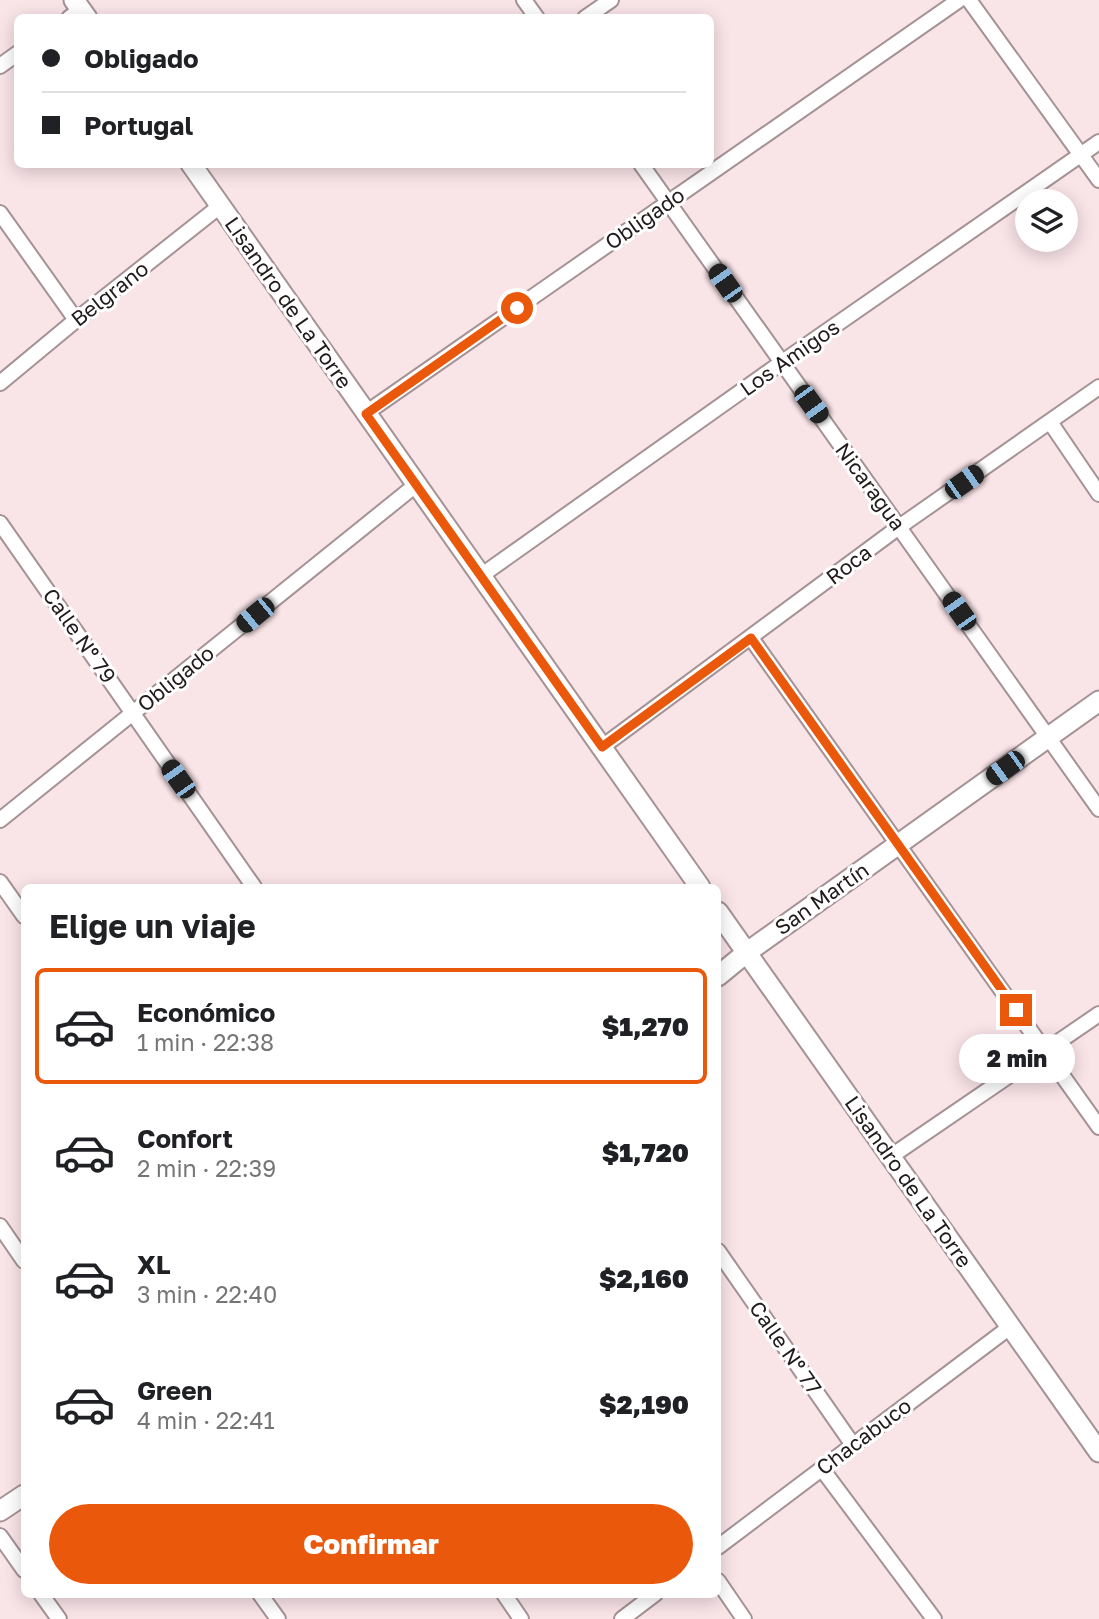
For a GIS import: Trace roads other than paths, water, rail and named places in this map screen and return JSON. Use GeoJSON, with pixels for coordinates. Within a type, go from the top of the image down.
{"type":"FeatureCollection","features":[{"type":"Feature","properties":{"kind":"street"},"geometry":{"type":"LineString","coordinates":[[591,14],[611,0]]}},
{"type":"Feature","properties":{"kind":"street","name":"Obligado"},"geometry":{"type":"LineString","coordinates":[[366,414],[959,0]]}},
{"type":"Feature","properties":{"kind":"street"},"geometry":{"type":"LineString","coordinates":[[969,0],[1099,180]]}},
{"type":"Feature","properties":{"kind":"street","name":"Los Amigos"},"geometry":{"type":"LineString","coordinates":[[481,575],[1099,142]]}},
{"type":"Feature","properties":{"kind":"street","name":"Lisandro de La Torre"},"geometry":{"type":"LineString","coordinates":[[194,168],[698,884]]}},
{"type":"Feature","properties":{"kind":"street","name":"Nicaragua"},"geometry":{"type":"LineString","coordinates":[[644,168],[1099,809]]}},
{"type":"Feature","properties":{"kind":"street","name":"Belgrano"},"geometry":{"type":"LineString","coordinates":[[0,383],[220,206]]}},
{"type":"Feature","properties":{"kind":"street"},"geometry":{"type":"LineString","coordinates":[[0,213],[76,320]]}},
{"type":"Feature","properties":{"kind":"street","name":"Roca"},"geometry":{"type":"LineString","coordinates":[[602,747],[899,527],[1099,387]]}},
{"type":"Feature","properties":{"kind":"street"},"geometry":{"type":"LineString","coordinates":[[1050,422],[1099,494]]}},
{"type":"Feature","properties":{"kind":"street","name":"Obligado"},"geometry":{"type":"LineString","coordinates":[[0,820],[417,484]]}},
{"type":"Feature","properties":{"kind":"street","name":"Calle Nº 79"},"geometry":{"type":"LineString","coordinates":[[0,523],[252,884]]}},
{"type":"Feature","properties":{"kind":"street"},"geometry":{"type":"LineString","coordinates":[[751,638],[1099,1128]]}},
{"type":"Feature","properties":{"kind":"street","name":"San Martín"},"geometry":{"type":"LineString","coordinates":[[721,974],[1099,701]]}},
{"type":"Feature","properties":{"kind":"street"},"geometry":{"type":"LineString","coordinates":[[0,882],[21,912]]}},
{"type":"Feature","properties":{"kind":"street","name":"Lisandro de La Torre"},"geometry":{"type":"LineString","coordinates":[[721,916],[1099,1452]]}},
{"type":"Feature","properties":{"kind":"street"},"geometry":{"type":"LineString","coordinates":[[890,1157],[1099,1014]]}},
{"type":"Feature","properties":{"kind":"street"},"geometry":{"type":"LineString","coordinates":[[0,1226],[21,1257]]}},
{"type":"Feature","properties":{"kind":"street","name":"Calle Nº 77"},"geometry":{"type":"LineString","coordinates":[[721,1255],[853,1445]]}},
{"type":"Feature","properties":{"kind":"street","name":"Chacabuco"},"geometry":{"type":"LineString","coordinates":[[721,1545],[1010,1327]]}},
{"type":"Feature","properties":{"kind":"street"},"geometry":{"type":"LineString","coordinates":[[822,1469],[934,1619]]}},
{"type":"Feature","properties":{"kind":"street"},"geometry":{"type":"LineString","coordinates":[[0,1511],[21,1496]]}},
{"type":"Feature","properties":{"kind":"street"},"geometry":{"type":"LineString","coordinates":[[0,1536],[21,1566]]}},
{"type":"Feature","properties":{"kind":"street"},"geometry":{"type":"LineString","coordinates":[[721,1585],[744,1619]]}},
{"type":"Feature","properties":{"kind":"street"},"geometry":{"type":"LineString","coordinates":[[44,1598],[59,1619]]}},
{"type":"Feature","properties":{"kind":"street"},"geometry":{"type":"LineString","coordinates":[[263,1598],[278,1619]]}},
{"type":"Feature","properties":{"kind":"street"},"geometry":{"type":"LineString","coordinates":[[507,1598],[522,1619]]}},
{"type":"Feature","properties":{"kind":"street"},"geometry":{"type":"LineString","coordinates":[[622,1619],[650,1598]]}}]}
